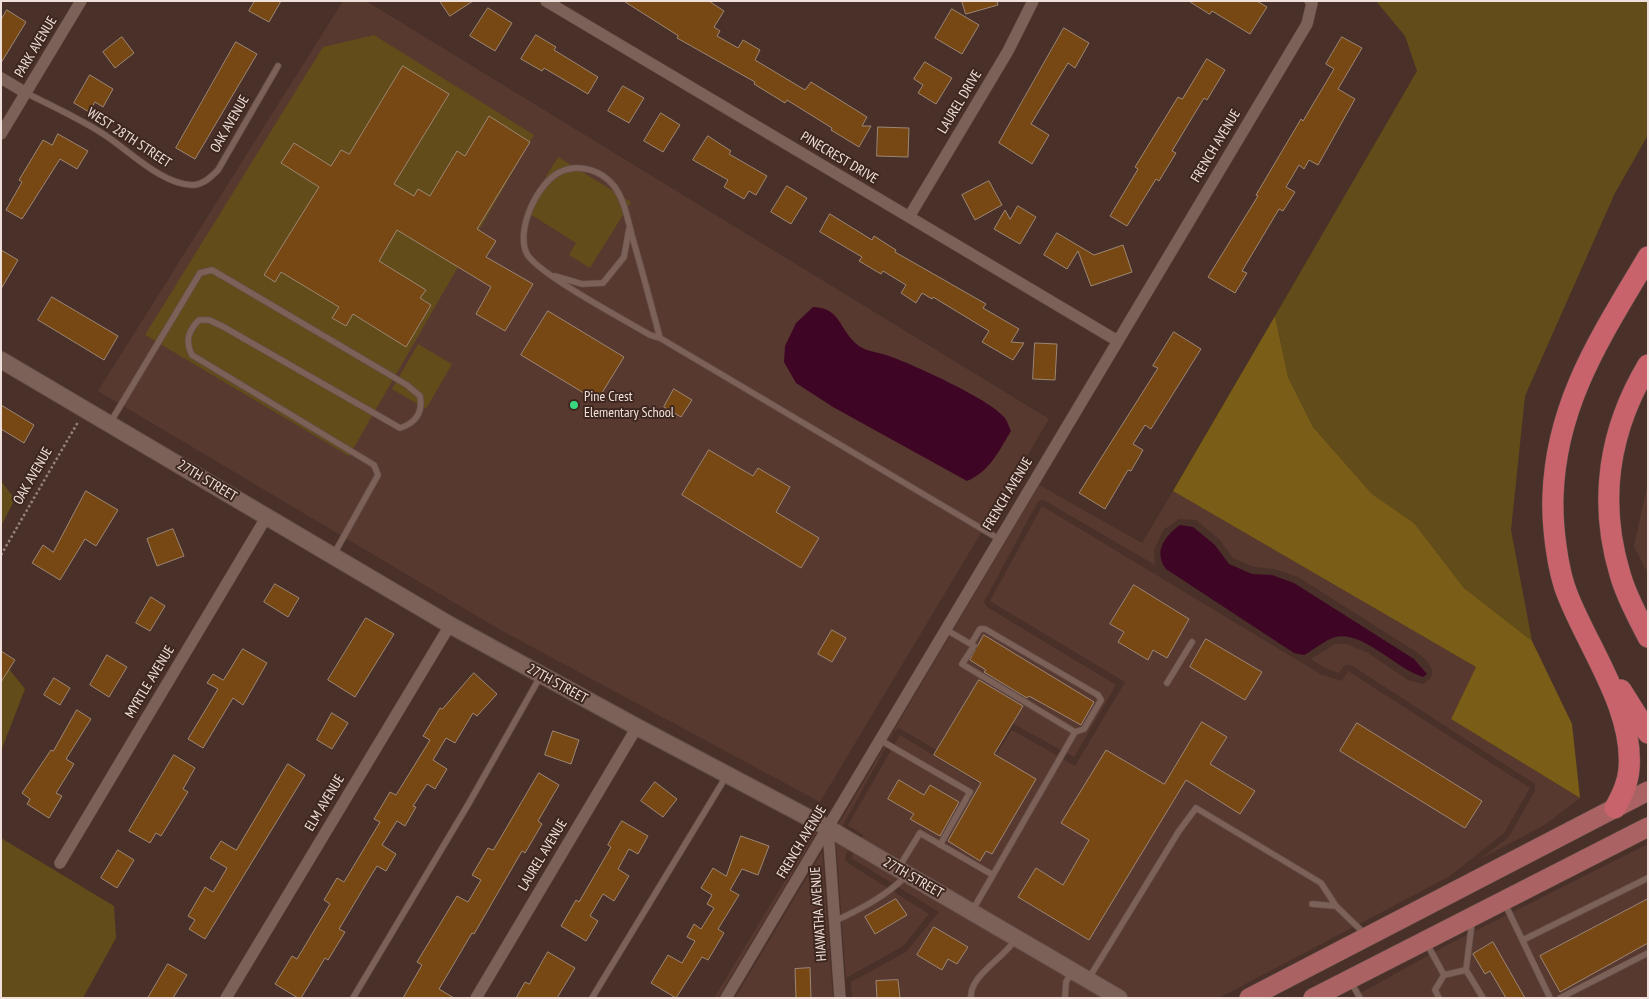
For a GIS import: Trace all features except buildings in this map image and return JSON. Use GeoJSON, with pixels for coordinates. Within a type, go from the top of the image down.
{"type":"FeatureCollection","features":[{"type":"Feature","properties":{"kind":"highway"},"geometry":{"type":"LineString","coordinates":[[1615,808],[1625,788],[1629,770],[1629,747],[1620,713],[1589,638],[1567,595],[1557,549],[1553,496],[1560,433],[1576,385],[1648,257]]}},
{"type":"Feature","properties":{"kind":"highway"},"geometry":{"type":"LineString","coordinates":[[1648,365],[1623,416],[1612,452],[1608,490],[1610,532],[1620,576],[1648,637]]}},
{"type":"Feature","properties":{"kind":"highway"},"geometry":{"type":"LineString","coordinates":[[1589,638],[1648,733]]}},
{"type":"Feature","properties":{"kind":"main road","name":"27TH STREET"},"geometry":{"type":"LineString","coordinates":[[1,360],[450,625],[637,728],[828,828],[1119,998]]}},
{"type":"Feature","properties":{"kind":"main road"},"geometry":{"type":"LineString","coordinates":[[1249,998],[1648,791]]}},
{"type":"Feature","properties":{"kind":"main road"},"geometry":{"type":"LineString","coordinates":[[1313,998],[1503,900],[1645,831]]}},
{"type":"Feature","properties":{"kind":"street","name":"PARK AVENUE"},"geometry":{"type":"LineString","coordinates":[[1,134],[81,1]]}},
{"type":"Feature","properties":{"kind":"street","name":"PINECREST DRIVE"},"geometry":{"type":"LineString","coordinates":[[546,1],[1116,340]]}},
{"type":"Feature","properties":{"kind":"street","name":"LAUREL DRIVE"},"geometry":{"type":"LineString","coordinates":[[909,217],[1008,51],[1033,1]]}},
{"type":"Feature","properties":{"kind":"street","name":"FRENCH AVENUE"},"geometry":{"type":"LineString","coordinates":[[726,998],[1116,340],[1307,24],[1311,2]]}},
{"type":"Feature","properties":{"kind":"street"},"geometry":{"type":"LineString","coordinates":[[1,78],[26,93]]}},
{"type":"Feature","properties":{"kind":"street","name":"MYRTLE AVENUE"},"geometry":{"type":"LineString","coordinates":[[60,863],[267,516]]}},
{"type":"Feature","properties":{"kind":"street","name":"ELM AVENUE"},"geometry":{"type":"LineString","coordinates":[[226,998],[450,625]]}},
{"type":"Feature","properties":{"kind":"street","name":"LAUREL AVENUE"},"geometry":{"type":"LineString","coordinates":[[476,998],[637,728]]}},
{"type":"Feature","properties":{"kind":"street","name":"HIAWATHA AVENUE"},"geometry":{"type":"LineString","coordinates":[[828,828],[840,998]]}},
{"type":"Feature","properties":{"kind":"lane","name":"OAK AVENUE"},"geometry":{"type":"LineString","coordinates":[[194,185],[206,181],[218,170],[278,66]]}},
{"type":"Feature","properties":{"kind":"lane","name":"WEST 28TH STREET"},"geometry":{"type":"LineString","coordinates":[[26,93],[98,130],[161,175],[179,183],[194,185]]}},
{"type":"Feature","properties":{"kind":"lane"},"geometry":{"type":"LineString","coordinates":[[660,338],[629,226],[614,186],[599,174],[583,166],[559,172],[535,200],[526,219],[523,237],[527,254],[546,273],[650,335],[660,338],[999,539]]}},
{"type":"Feature","properties":{"kind":"lane"},"geometry":{"type":"LineString","coordinates":[[546,273],[582,284],[603,283],[624,257],[629,226]]}},
{"type":"Feature","properties":{"kind":"lane"},"geometry":{"type":"LineString","coordinates":[[110,423],[194,282],[200,273],[205,270],[212,270],[381,370],[414,390],[420,396],[421,409],[408,425],[400,428],[391,424],[209,320],[200,320],[188,335],[188,346],[192,355],[374,465],[378,476],[333,556]]}},
{"type":"Feature","properties":{"kind":"lane"},"geometry":{"type":"LineString","coordinates":[[945,629],[974,646],[962,664],[1075,732]]}},
{"type":"Feature","properties":{"kind":"lane"},"geometry":{"type":"LineString","coordinates":[[971,644],[980,629],[985,629],[1098,695],[1100,700],[1084,729],[1075,732],[972,912]]}},
{"type":"Feature","properties":{"kind":"lane"},"geometry":{"type":"LineString","coordinates":[[1167,683],[1192,642]]}},
{"type":"Feature","properties":{"kind":"lane"},"geometry":{"type":"LineString","coordinates":[[352,998],[469,803],[541,675]]}},
{"type":"Feature","properties":{"kind":"lane"},"geometry":{"type":"LineString","coordinates":[[880,740],[970,792],[940,845]]}},
{"type":"Feature","properties":{"kind":"lane"},"geometry":{"type":"LineString","coordinates":[[592,998],[727,775]]}},
{"type":"Feature","properties":{"kind":"lane"},"geometry":{"type":"LineString","coordinates":[[1088,980],[1179,831],[1196,808],[1321,883],[1336,906],[1368,936]]}},
{"type":"Feature","properties":{"kind":"lane"},"geometry":{"type":"LineString","coordinates":[[835,922],[894,888],[920,833],[993,875]]}},
{"type":"Feature","properties":{"kind":"lane"},"geometry":{"type":"LineString","coordinates":[[1522,940],[1648,878]]}},
{"type":"Feature","properties":{"kind":"lane"},"geometry":{"type":"LineString","coordinates":[[1503,900],[1550,998]]}},
{"type":"Feature","properties":{"kind":"lane"},"geometry":{"type":"LineString","coordinates":[[1312,904],[1336,906]]}},
{"type":"Feature","properties":{"kind":"lane"},"geometry":{"type":"LineString","coordinates":[[1473,916],[1466,970],[1483,998]]}},
{"type":"Feature","properties":{"kind":"lane"},"geometry":{"type":"LineString","coordinates":[[971,998],[970,991],[974,981],[1008,951],[1016,938]]}},
{"type":"Feature","properties":{"kind":"lane"},"geometry":{"type":"LineString","coordinates":[[1424,940],[1444,975]]}},
{"type":"Feature","properties":{"kind":"lane"},"geometry":{"type":"LineString","coordinates":[[1560,998],[1648,953]]}},
{"type":"Feature","properties":{"kind":"lane"},"geometry":{"type":"LineString","coordinates":[[1065,998],[1066,982],[1073,970]]}},
{"type":"Feature","properties":{"kind":"lane"},"geometry":{"type":"LineString","coordinates":[[1439,998],[1435,990],[1444,975],[1466,970]]}},
{"type":"Feature","properties":{"kind":"lane"},"geometry":{"type":"LineString","coordinates":[[1349,979],[1360,998]]}},
{"type":"Feature","properties":{"kind":"path","name":"OAK AVENUE"},"geometry":{"type":"LineString","coordinates":[[1,555],[86,409]]}},
{"type":"Feature","properties":{"kind":"shaded area","name":"Pine Crest Elementary School"},"geometry":{"type":"Polygon","coordinates":[[[343,1],[366,1],[1049,419],[820,802],[497,628],[98,391],[343,1]]]}},
{"type":"Feature","properties":{"kind":"shaded area"},"geometry":{"type":"Polygon","coordinates":[[[1376,1],[1648,1],[1648,135],[1615,193],[1525,396],[1511,530],[1532,641],[1464,588],[1414,523],[1372,494],[1313,427],[1288,377],[1275,316],[1417,71],[1405,36],[1376,1]]]}},
{"type":"Feature","properties":{"kind":"shaded area"},"geometry":{"type":"Polygon","coordinates":[[[374,35],[534,135],[349,456],[145,335],[323,47],[374,35]]]}},
{"type":"Feature","properties":{"kind":"shaded area"},"geometry":{"type":"Polygon","coordinates":[[[558,157],[631,202],[590,268],[569,255],[576,243],[525,211],[558,157]]]}},
{"type":"Feature","properties":{"kind":"shaded area"},"geometry":{"type":"Polygon","coordinates":[[[813,307],[822,308],[835,316],[852,340],[862,348],[903,361],[934,375],[984,401],[1004,417],[1011,431],[998,453],[987,466],[975,477],[967,481],[833,407],[796,383],[784,362],[785,346],[796,323],[813,307]]]}},
{"type":"Feature","properties":{"kind":"shaded area"},"geometry":{"type":"Polygon","coordinates":[[[1275,316],[1288,377],[1313,427],[1372,494],[1414,523],[1464,588],[1532,641],[1572,724],[1580,798],[1451,719],[1476,667],[1173,491],[1275,316]]]}},
{"type":"Feature","properties":{"kind":"shaded area"},"geometry":{"type":"Polygon","coordinates":[[[418,344],[452,364],[426,409],[392,389],[418,344]]]}},
{"type":"Feature","properties":{"kind":"shaded area"},"geometry":{"type":"Polygon","coordinates":[[[1,481],[15,499],[1,526],[1,481]]]}},
{"type":"Feature","properties":{"kind":"shaded area"},"geometry":{"type":"Polygon","coordinates":[[[1648,482],[1648,574],[1634,546],[1648,482]]]}},
{"type":"Feature","properties":{"kind":"shaded area"},"geometry":{"type":"Polygon","coordinates":[[[1039,485],[1142,543],[1173,491],[1476,667],[1451,719],[1580,798],[1543,826],[1480,859],[1508,838],[1535,791],[1535,784],[1351,665],[1345,665],[1339,673],[1325,668],[1311,659],[1335,644],[1347,644],[1368,653],[1408,680],[1423,684],[1430,679],[1433,672],[1428,662],[1418,653],[1298,577],[1274,569],[1254,567],[1233,558],[1220,540],[1196,520],[1179,519],[1163,530],[1154,550],[1155,565],[1042,499],[1037,503],[984,602],[987,607],[1116,685],[1074,757],[1012,723],[977,774],[899,728],[894,732],[842,827],[838,825],[1039,485]]]}},
{"type":"Feature","properties":{"kind":"shaded area"},"geometry":{"type":"Polygon","coordinates":[[[1042,506],[1322,675],[1342,681],[1348,671],[1530,788],[1504,833],[1450,876],[1219,998],[852,998],[851,982],[906,952],[939,912],[851,858],[863,835],[848,825],[900,735],[978,783],[1012,730],[1075,766],[1125,682],[990,601],[1042,506]]]}},
{"type":"Feature","properties":{"kind":"shaded area"},"geometry":{"type":"Polygon","coordinates":[[[1180,525],[1193,527],[1215,545],[1229,564],[1252,574],[1272,575],[1294,583],[1414,659],[1427,674],[1423,677],[1413,673],[1368,645],[1346,637],[1332,638],[1304,655],[1294,653],[1166,569],[1161,556],[1162,544],[1180,525]]]}},
{"type":"Feature","properties":{"kind":"shaded area"},"geometry":{"type":"Polygon","coordinates":[[[1,665],[9,669],[25,689],[1,751],[1,665]]]}},
{"type":"Feature","properties":{"kind":"shaded area"},"geometry":{"type":"Polygon","coordinates":[[[815,831],[817,832],[718,998],[714,998],[815,831]]]}},
{"type":"Feature","properties":{"kind":"shaded area"},"geometry":{"type":"Polygon","coordinates":[[[1,838],[114,906],[116,938],[83,998],[1,998],[1,838]]]}},
{"type":"Feature","properties":{"kind":"shaded area"},"geometry":{"type":"Polygon","coordinates":[[[836,843],[848,849],[845,859],[848,863],[929,914],[903,946],[846,978],[836,843]]]}},
{"type":"Feature","properties":{"kind":"shaded area"},"geometry":{"type":"Polygon","coordinates":[[[1648,844],[1648,998],[1352,998],[1447,945],[1648,844]]]}},
{"type":"Feature","properties":{"kind":"shaded area"},"geometry":{"type":"Polygon","coordinates":[[[822,852],[833,998],[735,998],[822,852]]]}},
{"type":"Feature","properties":{"kind":"place","name":"Pine Crest Elementary School"},"geometry":{"type":"Point","coordinates":[574,405]}}]}
